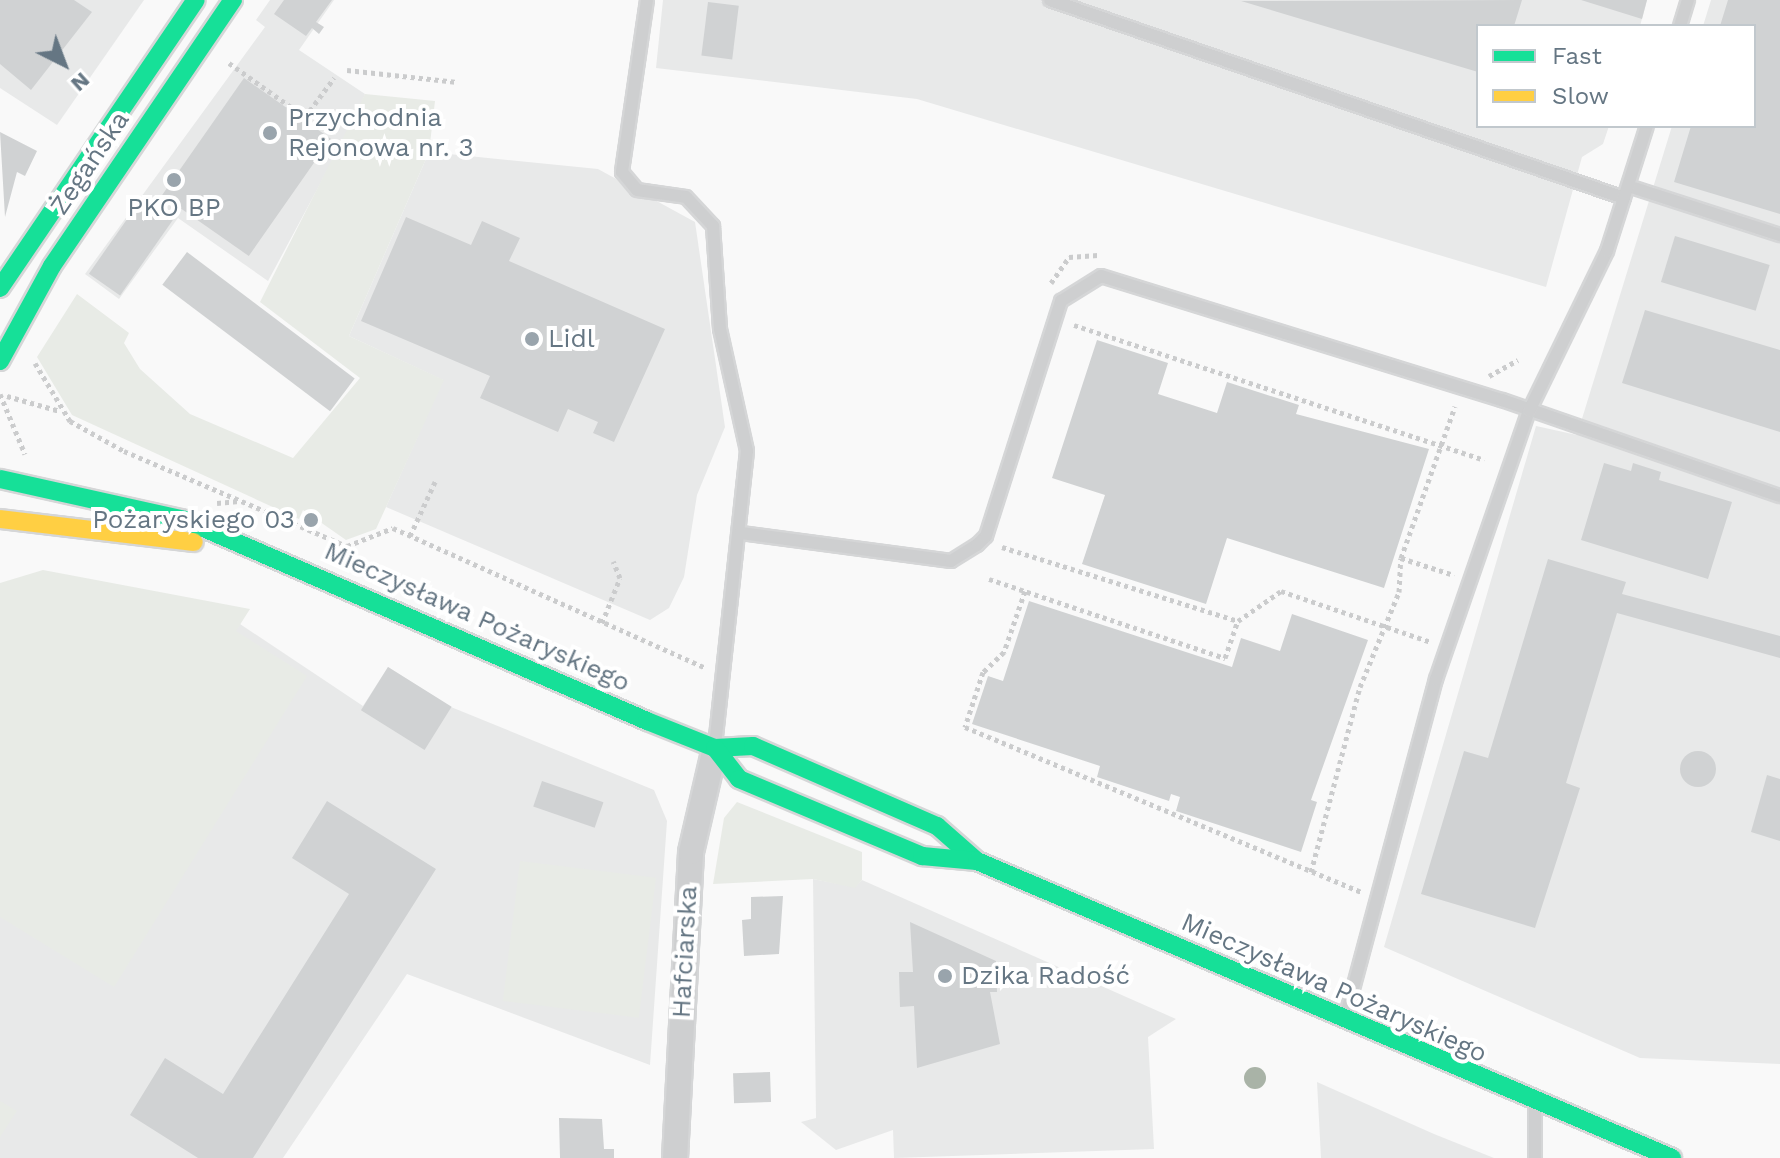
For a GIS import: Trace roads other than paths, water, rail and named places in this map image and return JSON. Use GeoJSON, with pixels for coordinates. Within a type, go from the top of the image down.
{"type":"FeatureCollection","features":[{"type":"Feature","properties":{"kind":"street","name":"Żegańska"},"geometry":{"type":"LineString","coordinates":[[0,288],[196,0]]}},
{"type":"Feature","properties":{"kind":"street","name":"Żegańska"},"geometry":{"type":"LineString","coordinates":[[0,361],[52,266],[233,0]]}},
{"type":"Feature","properties":{"kind":"street","name":"Mieczysława Pożaryskiego"},"geometry":{"type":"LineString","coordinates":[[0,479],[185,520],[217,540]]}},
{"type":"Feature","properties":{"kind":"street","name":"Mieczysława Pożaryskiego"},"geometry":{"type":"LineString","coordinates":[[0,519],[217,540],[279,559],[715,748],[753,746],[937,826],[977,861],[1535,1105],[1672,1158]]}},
{"type":"Feature","properties":{"kind":"street","name":"Mieczysława Pożaryskiego"},"geometry":{"type":"LineString","coordinates":[[715,748],[739,779],[922,856],[977,861]]}},
{"type":"Feature","properties":{"kind":"street","name":"Hafciarska"},"geometry":{"type":"LineString","coordinates":[[675,1158],[691,852],[715,748]]}},
{"type":"Feature","properties":{"kind":"lane"},"geometry":{"type":"LineString","coordinates":[[647,0],[622,172],[637,190],[686,197],[713,226],[720,329],[747,451],[741,533],[715,748]]}},
{"type":"Feature","properties":{"kind":"lane"},"geometry":{"type":"LineString","coordinates":[[1050,0],[1626,192],[1780,235]]}},
{"type":"Feature","properties":{"kind":"lane"},"geometry":{"type":"LineString","coordinates":[[1681,24],[1688,0]]}},
{"type":"Feature","properties":{"kind":"lane"},"geometry":{"type":"LineString","coordinates":[[1344,1021],[1447,647],[1529,411],[1607,251],[1646,128]]}},
{"type":"Feature","properties":{"kind":"lane"},"geometry":{"type":"LineString","coordinates":[[741,533],[951,561],[977,545],[986,536],[1061,301],[1089,278],[1462,387],[1780,496]]}},
{"type":"Feature","properties":{"kind":"lane"},"geometry":{"type":"LineString","coordinates":[[1535,1105],[1535,1158]]}},
{"type":"Feature","properties":{"kind":"place","name":"Przychodnia Rejonowa nr. 3"},"geometry":{"type":"Point","coordinates":[270,133]}},
{"type":"Feature","properties":{"kind":"place","name":"PKO BP"},"geometry":{"type":"Point","coordinates":[174,180]}},
{"type":"Feature","properties":{"kind":"place","name":"Lidl"},"geometry":{"type":"Point","coordinates":[532,339]}},
{"type":"Feature","properties":{"kind":"place","name":"Pożaryskiego 03"},"geometry":{"type":"Point","coordinates":[311,520]}},
{"type":"Feature","properties":{"kind":"place","name":"Dzika Radość"},"geometry":{"type":"Point","coordinates":[945,976]}}]}
